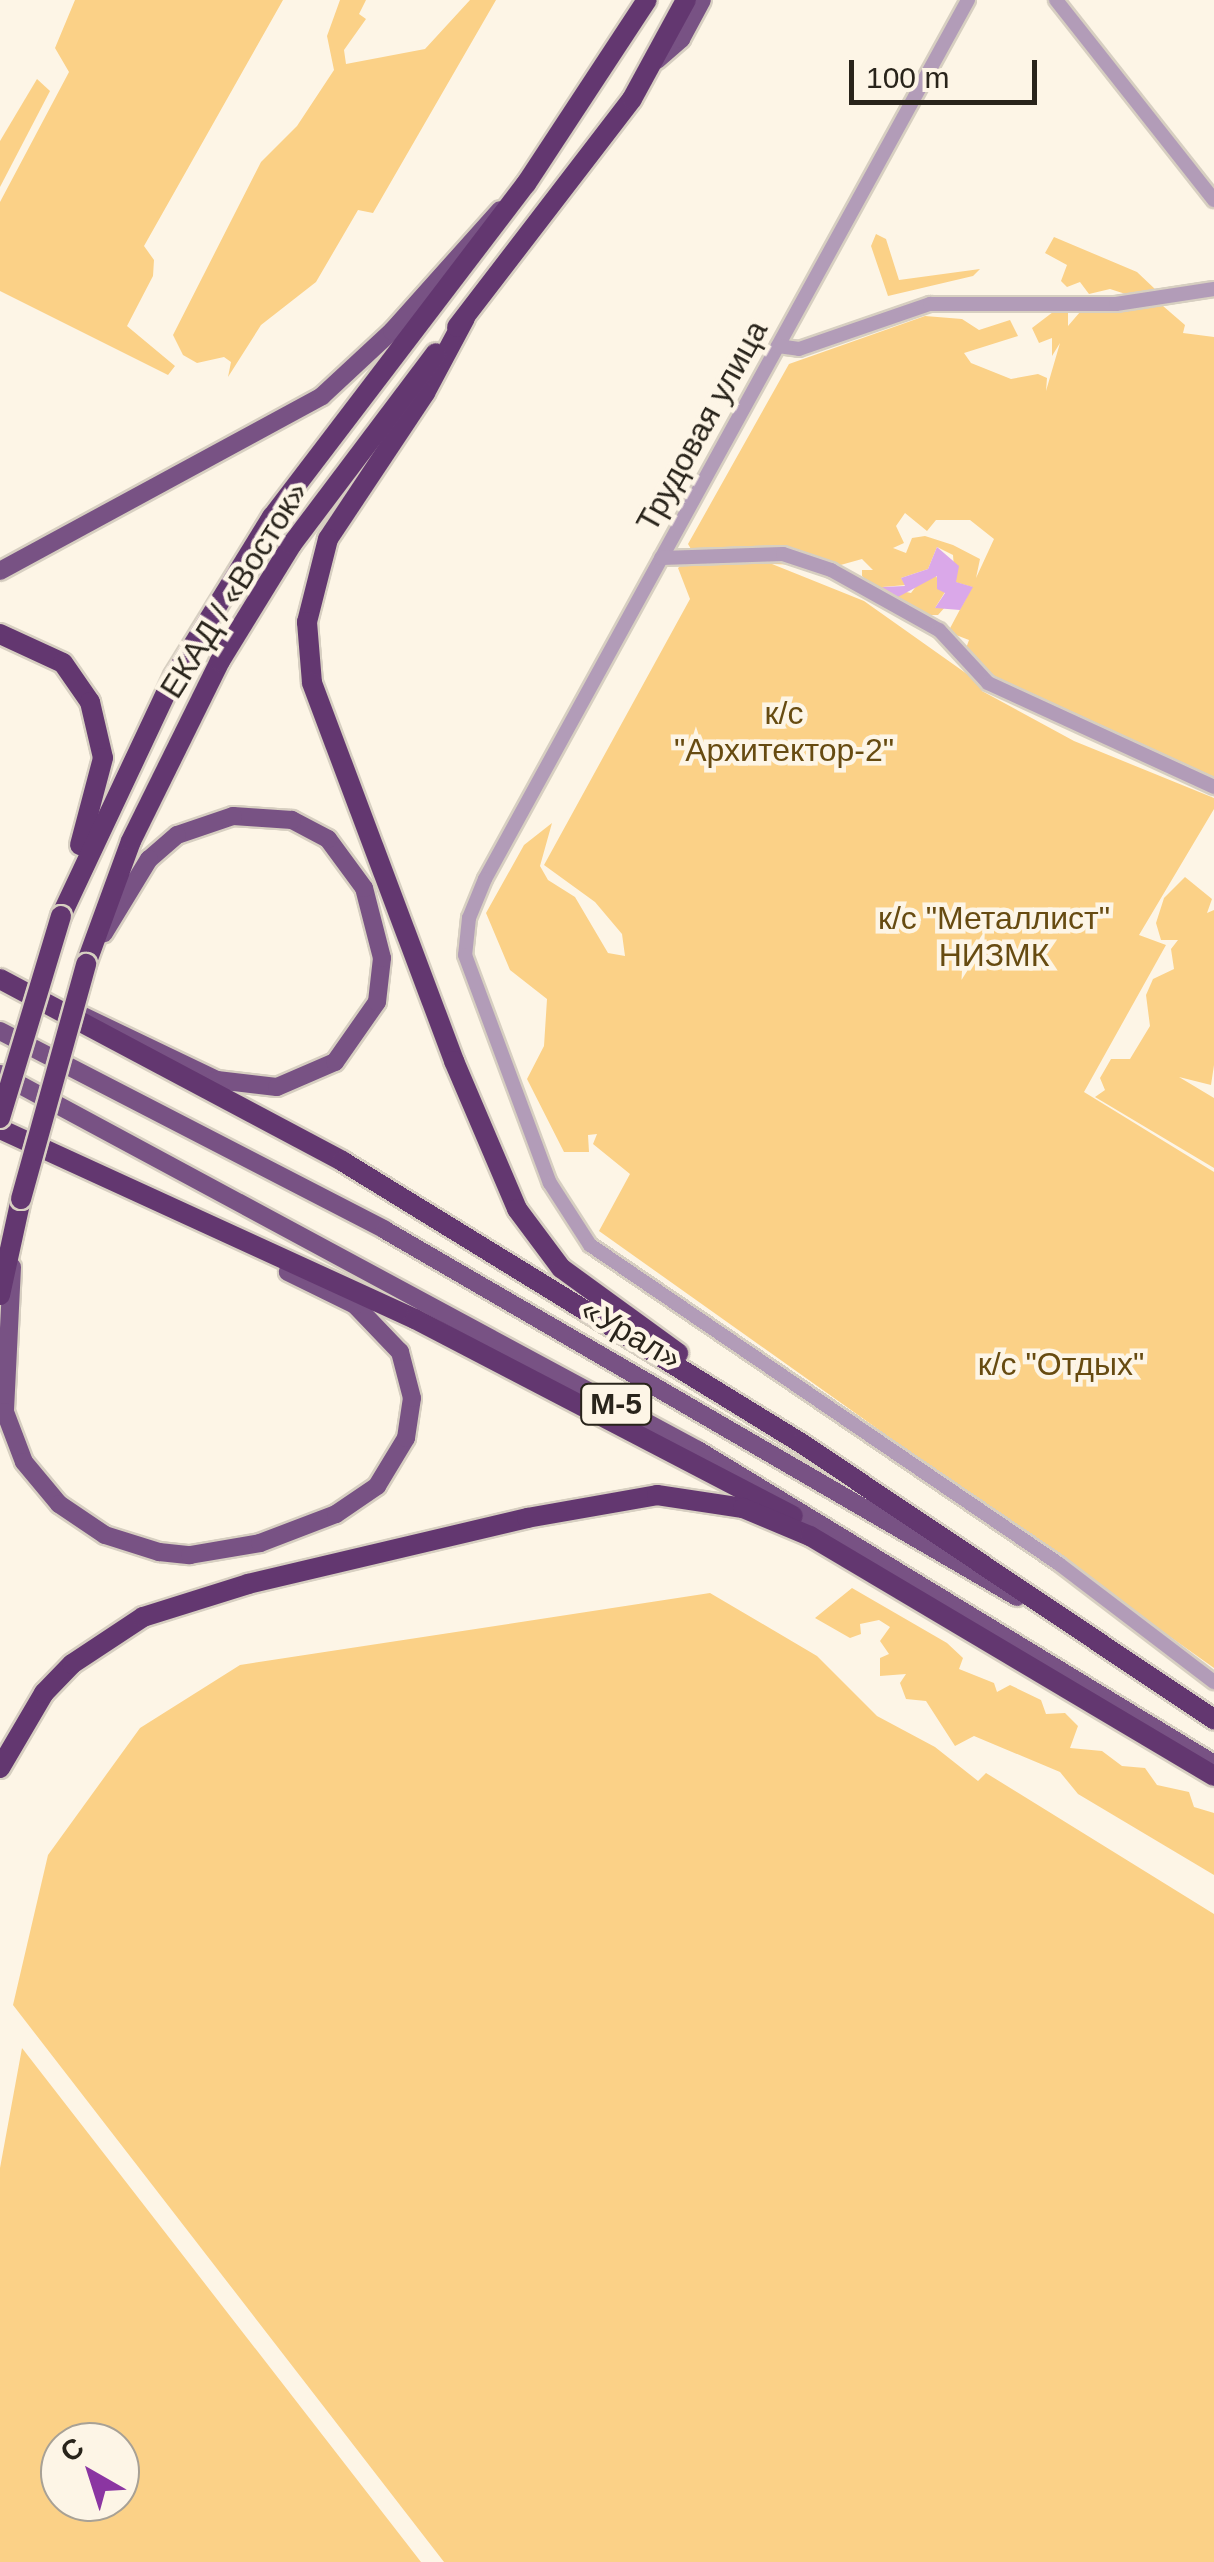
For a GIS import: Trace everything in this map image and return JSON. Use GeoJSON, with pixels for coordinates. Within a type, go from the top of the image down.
{"type":"FeatureCollection","features":[{"type":"Feature","properties":{"kind":"highway","name":"ЕКАД / «Восток»"},"geometry":{"type":"LineString","coordinates":[[2,1127],[64,908],[174,676],[272,517],[519,193],[647,0]]}},
{"type":"Feature","properties":{"kind":"highway","name":"ЕКАД / «Восток»"},"geometry":{"type":"LineString","coordinates":[[0,1295],[15,1221],[86,964],[138,825],[220,661],[364,443],[465,318],[653,63],[686,0]]}},
{"type":"Feature","properties":{"kind":"highway"},"geometry":{"type":"LineString","coordinates":[[465,318],[424,393],[328,539],[308,622],[312,683],[485,1140],[532,1233],[594,1296],[1055,1617]]}},
{"type":"Feature","properties":{"kind":"highway"},"geometry":{"type":"LineString","coordinates":[[0,634],[63,663],[90,702],[98,728],[103,758],[64,908]]}},
{"type":"Feature","properties":{"kind":"highway"},"geometry":{"type":"LineString","coordinates":[[0,978],[342,1162],[801,1443]]}},
{"type":"Feature","properties":{"kind":"highway"},"geometry":{"type":"LineString","coordinates":[[2,1127],[211,1228],[415,1319],[682,1456],[812,1526],[945,1614]]}},
{"type":"Feature","properties":{"kind":"highway"},"geometry":{"type":"LineString","coordinates":[[0,1768],[25,1720],[62,1674],[143,1617],[248,1584],[602,1501],[699,1498],[743,1508],[810,1536],[1214,1776]]}},
{"type":"Feature","properties":{"kind":"highway","name":"«Урал»"},"geometry":{"type":"LineString","coordinates":[[1055,1617],[1214,1720]]}},
{"type":"Feature","properties":{"kind":"main road"},"geometry":{"type":"LineString","coordinates":[[653,63],[681,38],[702,0]]}},
{"type":"Feature","properties":{"kind":"main road"},"geometry":{"type":"LineString","coordinates":[[0,571],[322,396],[392,330],[473,233],[519,193]]}},
{"type":"Feature","properties":{"kind":"main road"},"geometry":{"type":"LineString","coordinates":[[47,1002],[98,1020],[217,1080],[277,1087],[335,1062],[367,1023],[382,976],[377,924],[354,868],[310,827],[267,814],[212,820],[164,845],[137,876],[86,964]]}},
{"type":"Feature","properties":{"kind":"main road","name":"«Урал»"},"geometry":{"type":"LineString","coordinates":[[0,1031],[386,1230],[1055,1617]]}},
{"type":"Feature","properties":{"kind":"main road","name":"«Урал»"},"geometry":{"type":"LineString","coordinates":[[0,1074],[682,1440],[1214,1764]]}},
{"type":"Feature","properties":{"kind":"main road"},"geometry":{"type":"LineString","coordinates":[[15,1221],[6,1412],[24,1462],[59,1504],[105,1535],[190,1555],[260,1542],[358,1502],[399,1456],[412,1398],[400,1352],[355,1305],[211,1228]]}},
{"type":"Feature","properties":{"kind":"street","name":"Трудовая улица"},"geometry":{"type":"LineString","coordinates":[[968,0],[485,880],[469,918],[465,955],[550,1183],[590,1245],[1058,1564],[1214,1682]]}},
{"type":"Feature","properties":{"kind":"street"},"geometry":{"type":"LineString","coordinates":[[1056,0],[1214,200]]}},
{"type":"Feature","properties":{"kind":"street"},"geometry":{"type":"LineString","coordinates":[[778,346],[799,348],[930,304],[1116,304],[1214,289]]}},
{"type":"Feature","properties":{"kind":"street"},"geometry":{"type":"LineString","coordinates":[[661,558],[784,554],[831,570],[939,630],[988,683],[1214,787]]}},
{"type":"Feature","properties":{"kind":"green space"},"geometry":{"type":"Polygon","coordinates":[[[75,0],[283,0],[144,246],[154,260],[153,276],[127,326],[175,366],[168,375],[0,291],[0,202],[69,72],[55,48],[75,0]]]}},
{"type":"Feature","properties":{"kind":"green space"},"geometry":{"type":"Polygon","coordinates":[[[340,0],[366,0],[359,14],[366,19],[344,50],[346,64],[425,49],[470,0],[496,0],[373,213],[358,210],[316,282],[261,325],[228,377],[231,362],[224,357],[197,363],[183,355],[173,335],[261,162],[297,126],[334,70],[327,36],[340,0]]]}},
{"type":"Feature","properties":{"kind":"green space"},"geometry":{"type":"Polygon","coordinates":[[[37,79],[50,91],[0,187],[0,141],[37,79]]]}},
{"type":"Feature","properties":{"kind":"green space"},"geometry":{"type":"Polygon","coordinates":[[[876,234],[886,239],[899,280],[980,269],[973,276],[888,296],[871,246],[876,234]]]}},
{"type":"Feature","properties":{"kind":"green space"},"geometry":{"type":"Polygon","coordinates":[[[1054,237],[1137,272],[1156,290],[1135,297],[1110,289],[1089,294],[1080,282],[1067,287],[1061,281],[1067,265],[1045,253],[1054,237]]]}},
{"type":"Feature","properties":{"kind":"green space"},"geometry":{"type":"Polygon","coordinates":[[[1163,306],[1185,325],[1183,333],[1214,337],[1214,777],[987,675],[965,651],[969,640],[948,632],[972,587],[955,582],[953,555],[937,547],[928,569],[901,578],[906,585],[882,587],[911,593],[920,581],[936,576],[945,592],[935,608],[946,606],[938,615],[920,615],[879,592],[862,576],[862,570],[873,570],[862,559],[837,566],[808,555],[801,565],[772,564],[864,601],[984,686],[982,691],[1074,741],[1214,798],[1214,809],[1139,935],[1166,945],[1084,1092],[1214,1172],[1214,1668],[599,1231],[630,1174],[593,1144],[597,1134],[588,1135],[589,1152],[564,1152],[527,1079],[544,1046],[547,999],[510,970],[486,913],[524,845],[552,823],[540,866],[548,880],[575,897],[608,953],[625,956],[622,934],[595,902],[544,865],[690,599],[678,568],[694,554],[688,544],[789,364],[925,316],[962,319],[979,330],[1010,320],[1018,336],[964,353],[971,363],[1011,379],[1038,374],[1047,378],[1046,391],[1060,343],[1052,356],[1052,338],[1039,343],[1032,328],[1053,312],[1068,310],[1068,326],[1080,312],[1163,306]],[[905,513],[896,526],[904,543],[893,548],[906,553],[912,538],[925,536],[953,545],[980,559],[976,578],[994,539],[970,520],[936,520],[927,531],[905,513]]]}},
{"type":"Feature","properties":{"kind":"green space"},"geometry":{"type":"Polygon","coordinates":[[[1185,877],[1212,899],[1207,913],[1214,910],[1214,1065],[1211,1085],[1179,1077],[1214,1098],[1214,1168],[1095,1097],[1105,1090],[1100,1078],[1111,1059],[1130,1059],[1150,1026],[1146,995],[1153,979],[1174,969],[1171,949],[1178,940],[1161,940],[1156,923],[1164,898],[1185,877]]]}},
{"type":"Feature","properties":{"kind":"green space"},"geometry":{"type":"Polygon","coordinates":[[[852,1588],[947,1643],[963,1658],[959,1669],[994,1683],[997,1692],[1010,1685],[1041,1700],[1046,1714],[1065,1713],[1078,1726],[1070,1748],[1102,1751],[1122,1766],[1145,1768],[1157,1785],[1189,1792],[1194,1807],[1214,1813],[1214,1875],[1078,1794],[1060,1772],[974,1736],[955,1746],[926,1701],[906,1699],[900,1683],[906,1674],[880,1676],[880,1658],[889,1654],[880,1641],[890,1627],[879,1620],[860,1624],[861,1634],[850,1638],[815,1618],[852,1588]]]}},
{"type":"Feature","properties":{"kind":"green space"},"geometry":{"type":"Polygon","coordinates":[[[710,1593],[817,1656],[877,1716],[935,1747],[978,1781],[986,1773],[1214,1914],[1214,2562],[444,2562],[13,2005],[48,1855],[140,1728],[240,1665],[710,1593]]]}},
{"type":"Feature","properties":{"kind":"green space"},"geometry":{"type":"Polygon","coordinates":[[[22,2048],[421,2562],[0,2562],[0,2168],[22,2048]]]}},
{"type":"Feature","properties":{"kind":"shaded area"},"geometry":{"type":"Polygon","coordinates":[[[937,547],[959,566],[956,582],[973,587],[960,610],[935,608],[945,593],[937,589],[937,576],[898,597],[882,587],[905,586],[901,578],[928,569],[937,547]]]}},
{"type":"Feature","properties":{"kind":"park label","name":"к/с \"Архитектор-2\""},"geometry":{"type":"Point","coordinates":[784,732]}},
{"type":"Feature","properties":{"kind":"park label","name":"к/с \"Металлист\" НИЗМК"},"geometry":{"type":"Point","coordinates":[994,938]}},
{"type":"Feature","properties":{"kind":"park label","name":"к/с \"Отдых\""},"geometry":{"type":"Point","coordinates":[1061,1364]}}]}
